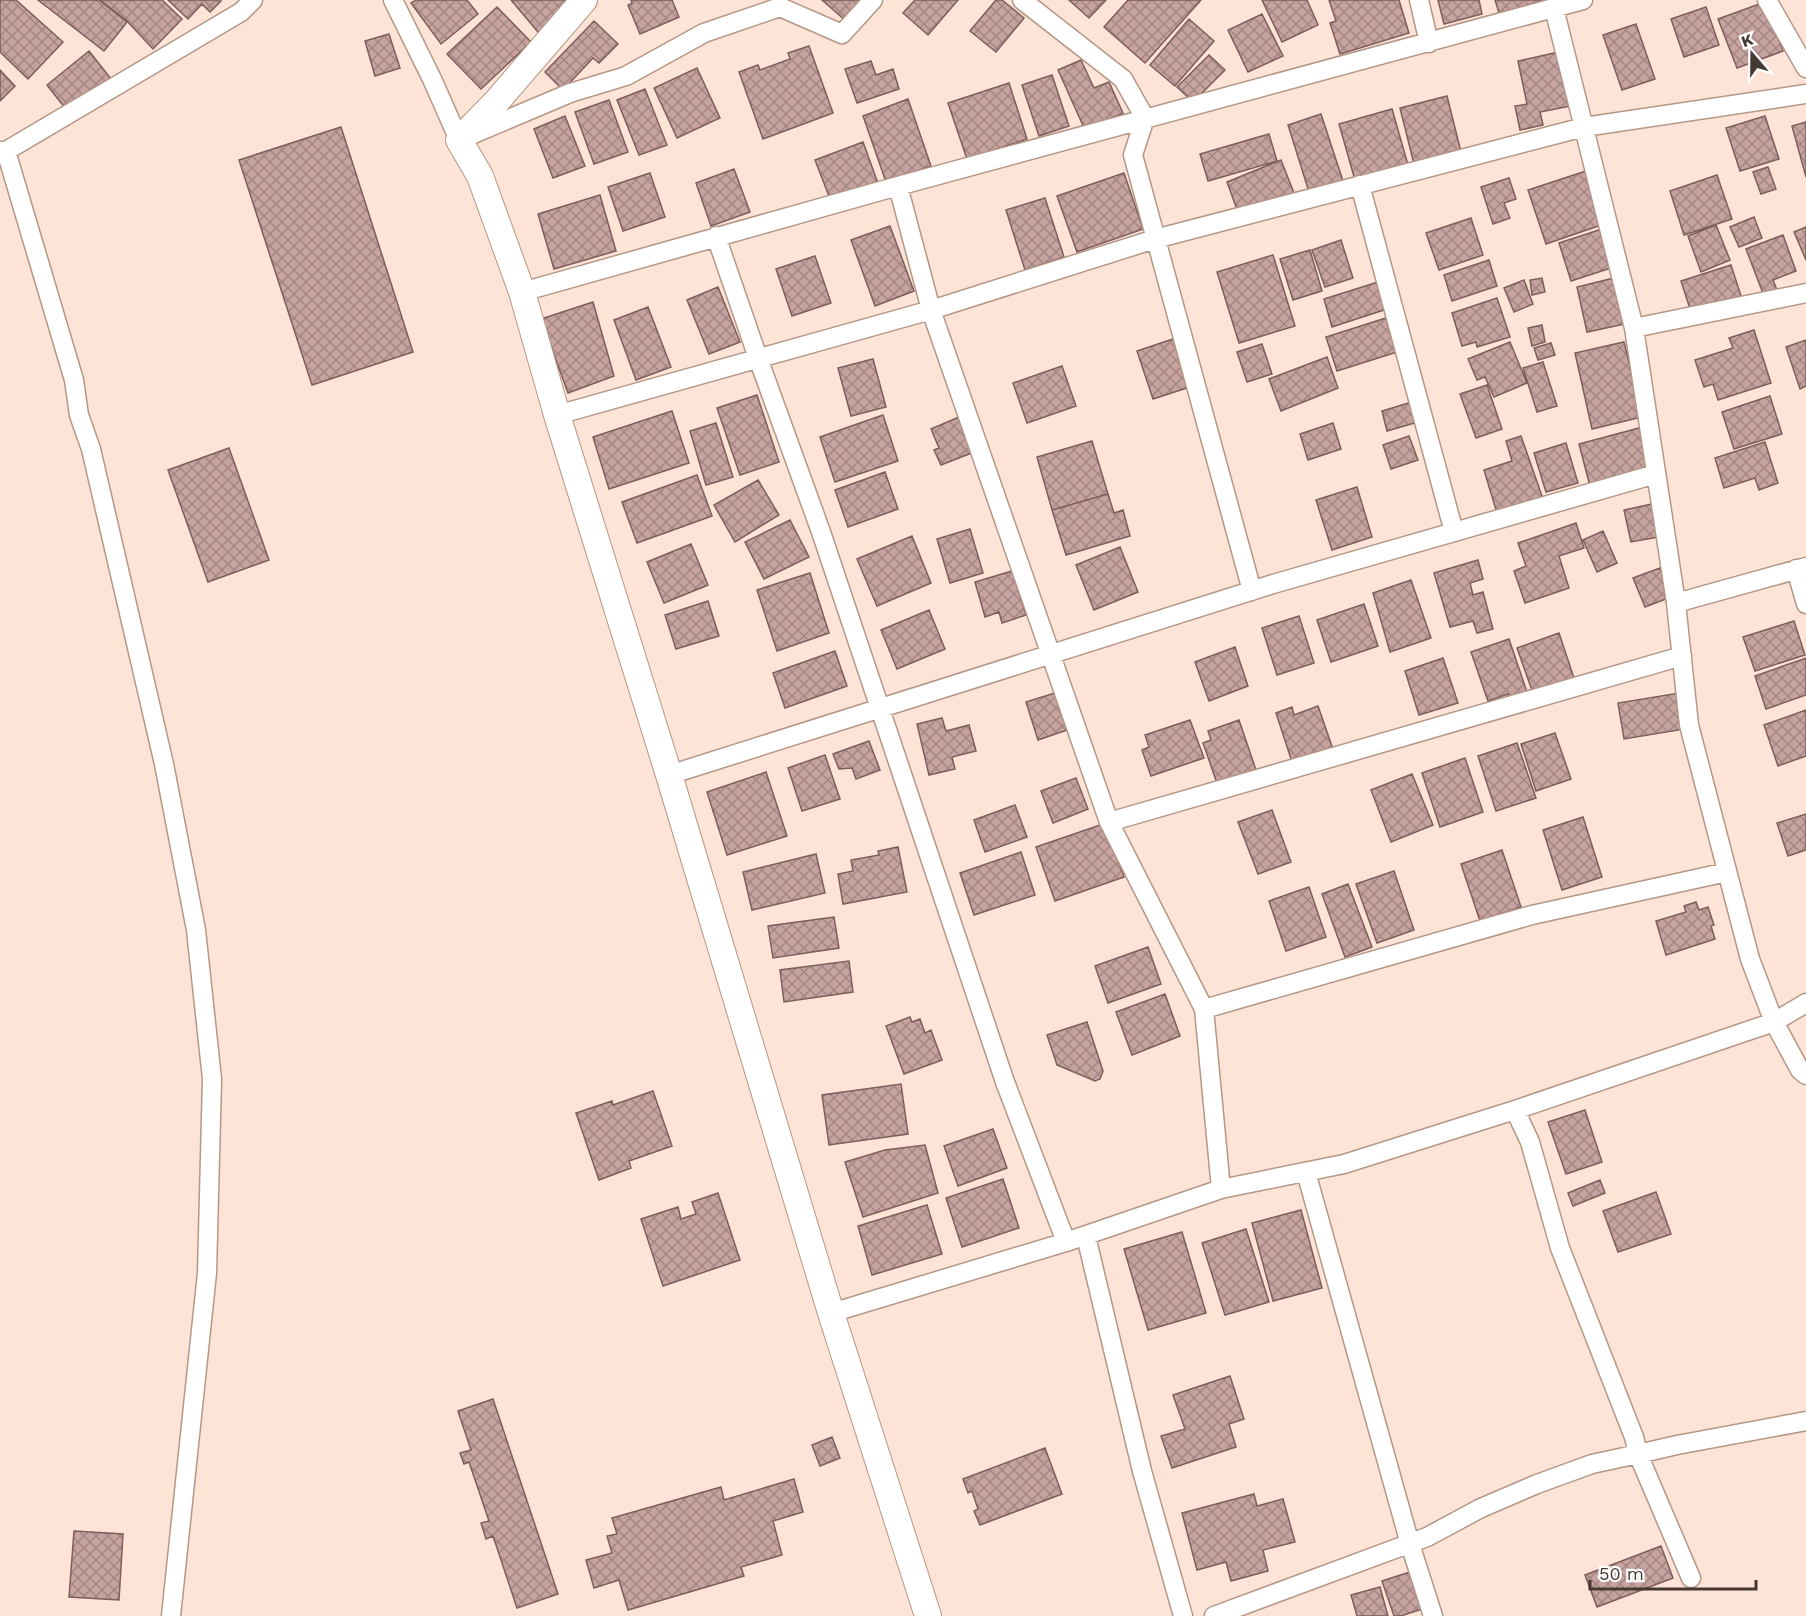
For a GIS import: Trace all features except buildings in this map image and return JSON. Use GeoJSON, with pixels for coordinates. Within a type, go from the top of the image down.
{"type":"FeatureCollection","features":[{"type":"Feature","properties":{"kind":"street"},"geometry":{"type":"LineString","coordinates":[[171,1616],[207,1273],[212,1079],[197,941],[164,764],[91,449],[79,415],[74,380],[3,151],[241,12],[253,0]]}},
{"type":"Feature","properties":{"kind":"street"},"geometry":{"type":"LineString","coordinates":[[393,0],[459,140],[480,176],[522,292],[557,415],[669,775],[831,1313],[928,1616]]}},
{"type":"Feature","properties":{"kind":"street"},"geometry":{"type":"LineString","coordinates":[[459,140],[497,101],[584,0]]}},
{"type":"Feature","properties":{"kind":"street"},"geometry":{"type":"LineString","coordinates":[[459,140],[570,93],[626,76],[704,33],[780,7],[842,34],[873,0]]}},
{"type":"Feature","properties":{"kind":"street"},"geometry":{"type":"LineString","coordinates":[[1022,0],[1123,79],[1145,118],[1133,156],[1252,591]]}},
{"type":"Feature","properties":{"kind":"street"},"geometry":{"type":"LineString","coordinates":[[1419,0],[1429,43]]}},
{"type":"Feature","properties":{"kind":"street"},"geometry":{"type":"LineString","coordinates":[[522,292],[1145,118],[1583,0]]}},
{"type":"Feature","properties":{"kind":"street"},"geometry":{"type":"LineString","coordinates":[[1767,0],[1806,68]]}},
{"type":"Feature","properties":{"kind":"street"},"geometry":{"type":"LineString","coordinates":[[1554,8],[1634,328],[1676,603],[1689,725],[1750,959],[1774,1022],[1800,1070],[1806,1075]]}},
{"type":"Feature","properties":{"kind":"street"},"geometry":{"type":"LineString","coordinates":[[557,415],[931,310],[1155,239],[1584,127],[1806,94]]}},
{"type":"Feature","properties":{"kind":"street"},"geometry":{"type":"LineString","coordinates":[[1360,185],[1454,532]]}},
{"type":"Feature","properties":{"kind":"street"},"geometry":{"type":"LineString","coordinates":[[898,186],[931,310],[1109,822],[1204,1009],[1221,1189]]}},
{"type":"Feature","properties":{"kind":"street"},"geometry":{"type":"LineString","coordinates":[[717,236],[821,532],[1005,1082],[1066,1242]]}},
{"type":"Feature","properties":{"kind":"street"},"geometry":{"type":"LineString","coordinates":[[1634,328],[1806,293]]}},
{"type":"Feature","properties":{"kind":"street"},"geometry":{"type":"LineString","coordinates":[[669,775],[1252,591],[1656,474]]}},
{"type":"Feature","properties":{"kind":"street"},"geometry":{"type":"LineString","coordinates":[[1676,603],[1801,568],[1806,604]]}},
{"type":"Feature","properties":{"kind":"street"},"geometry":{"type":"LineString","coordinates":[[1109,822],[1682,656]]}},
{"type":"Feature","properties":{"kind":"street"},"geometry":{"type":"LineString","coordinates":[[1204,1009],[1532,915],[1726,872]]}},
{"type":"Feature","properties":{"kind":"street"},"geometry":{"type":"LineString","coordinates":[[831,1313],[1086,1236],[1221,1189],[1344,1164],[1515,1110],[1774,1022],[1806,1003]]}},
{"type":"Feature","properties":{"kind":"street"},"geometry":{"type":"LineString","coordinates":[[1515,1110],[1530,1142],[1560,1248],[1630,1427],[1638,1454],[1691,1578]]}},
{"type":"Feature","properties":{"kind":"street"},"geometry":{"type":"LineString","coordinates":[[1306,1172],[1410,1544],[1433,1616]]}},
{"type":"Feature","properties":{"kind":"street"},"geometry":{"type":"LineString","coordinates":[[1086,1236],[1142,1471],[1183,1616]]}},
{"type":"Feature","properties":{"kind":"street"},"geometry":{"type":"LineString","coordinates":[[1214,1616],[1410,1544],[1481,1508],[1537,1484],[1593,1464],[1677,1445],[1806,1421]]}}]}
